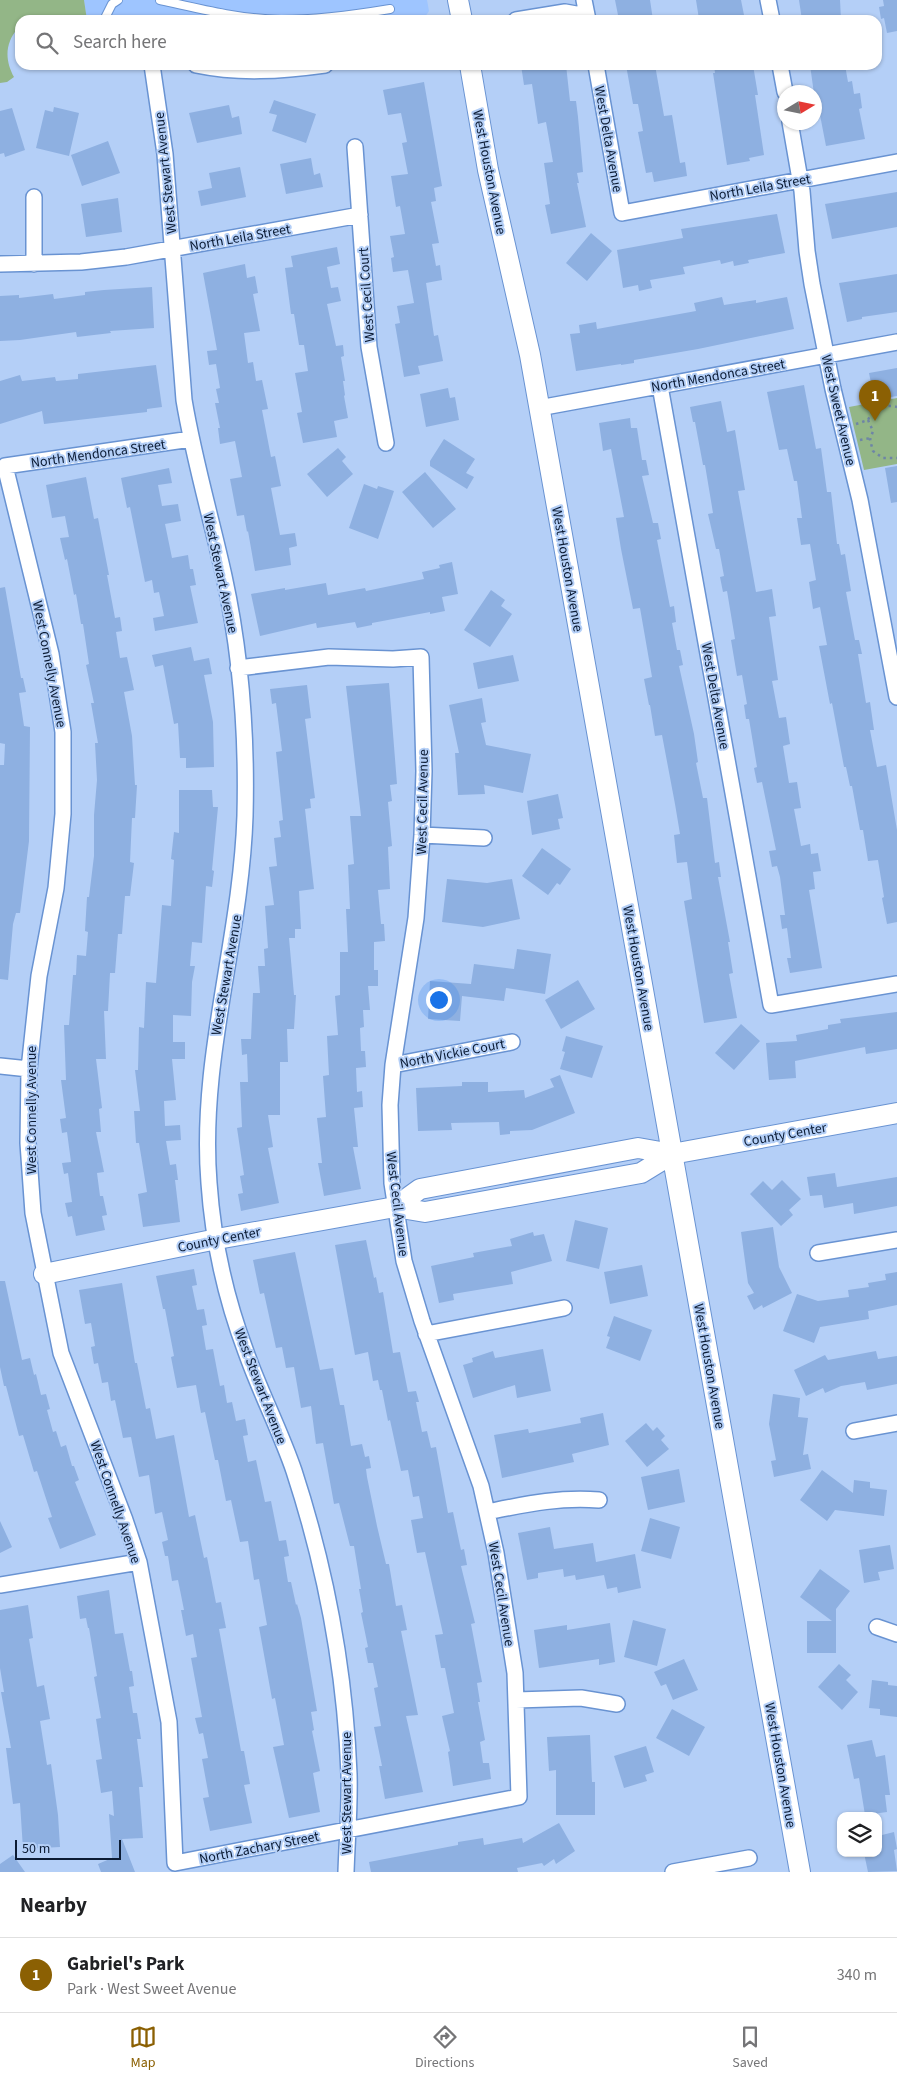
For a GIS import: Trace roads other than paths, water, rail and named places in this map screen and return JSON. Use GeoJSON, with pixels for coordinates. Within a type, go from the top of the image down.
{"type":"FeatureCollection","features":[{"type":"Feature","properties":{"kind":"main road"},"geometry":{"type":"LineString","coordinates":[[458,0],[461,15]]}},
{"type":"Feature","properties":{"kind":"main road","name":"West Houston Avenue"},"geometry":{"type":"LineString","coordinates":[[471,70],[488,170],[522,316],[539,408],[800,1872]]}},
{"type":"Feature","properties":{"kind":"main road","name":"County Center"},"geometry":{"type":"LineString","coordinates":[[44,1274],[217,1239],[395,1207],[425,1212],[641,1172],[672,1154],[897,1113]]}},
{"type":"Feature","properties":{"kind":"street"},"geometry":{"type":"LineString","coordinates":[[584,0],[585,15]]}},
{"type":"Feature","properties":{"kind":"street"},"geometry":{"type":"LineString","coordinates":[[768,0],[771,15]]}},
{"type":"Feature","properties":{"kind":"street"},"geometry":{"type":"LineString","coordinates":[[547,15],[565,12],[574,15]]}},
{"type":"Feature","properties":{"kind":"street","name":"West Stewart Avenue"},"geometry":{"type":"LineString","coordinates":[[153,70],[166,154],[181,367],[191,440],[225,579],[238,668],[246,760],[242,874],[210,1075],[207,1128],[209,1183],[217,1239],[233,1314],[245,1350],[292,1467],[323,1571],[334,1627],[345,1709],[349,1777],[346,1872]]}},
{"type":"Feature","properties":{"kind":"street"},"geometry":{"type":"LineString","coordinates":[[232,70],[292,70]]}},
{"type":"Feature","properties":{"kind":"street","name":"West Delta Avenue"},"geometry":{"type":"LineString","coordinates":[[597,70],[622,213]]}},
{"type":"Feature","properties":{"kind":"street"},"geometry":{"type":"LineString","coordinates":[[781,70],[784,85]]}},
{"type":"Feature","properties":{"kind":"street","name":"West Sweet Avenue"},"geometry":{"type":"LineString","coordinates":[[792,130],[801,179],[808,262],[826,355],[860,500],[897,696]]}},
{"type":"Feature","properties":{"kind":"street","name":"West Cecil Court"},"geometry":{"type":"LineString","coordinates":[[355,146],[369,347],[386,443]]}},
{"type":"Feature","properties":{"kind":"street","name":"North Leila Street"},"geometry":{"type":"LineString","coordinates":[[622,213],[897,162]]}},
{"type":"Feature","properties":{"kind":"street"},"geometry":{"type":"LineString","coordinates":[[34,198],[34,264]]}},
{"type":"Feature","properties":{"kind":"street","name":"North Leila Street"},"geometry":{"type":"LineString","coordinates":[[0,264],[81,262],[126,257],[360,215]]}},
{"type":"Feature","properties":{"kind":"street","name":"North Mendonca Street"},"geometry":{"type":"LineString","coordinates":[[539,408],[897,342]]}},
{"type":"Feature","properties":{"kind":"street","name":"West Delta Avenue"},"geometry":{"type":"LineString","coordinates":[[660,386],[771,1005],[897,984]]}},
{"type":"Feature","properties":{"kind":"street","name":"North Mendonca Street"},"geometry":{"type":"LineString","coordinates":[[5,466],[191,440]]}},
{"type":"Feature","properties":{"kind":"street","name":"West Connelly Avenue"},"geometry":{"type":"LineString","coordinates":[[5,466],[51,654],[63,732],[63,814],[56,888],[40,976],[30,1069],[28,1143],[33,1213],[61,1353],[126,1520],[139,1562],[169,1722],[175,1863]]}},
{"type":"Feature","properties":{"kind":"street","name":"West Cecil Avenue"},"geometry":{"type":"LineString","coordinates":[[238,668],[329,657],[393,659],[421,657],[424,771],[422,835],[416,918],[392,1065],[390,1106],[390,1148],[395,1207],[404,1262],[426,1334],[468,1448],[487,1512],[496,1553],[515,1672],[519,1798]]}},
{"type":"Feature","properties":{"kind":"street"},"geometry":{"type":"LineString","coordinates":[[422,835],[484,838]]}},
{"type":"Feature","properties":{"kind":"street","name":"North Vickie Court"},"geometry":{"type":"LineString","coordinates":[[392,1065],[512,1042]]}},
{"type":"Feature","properties":{"kind":"street"},"geometry":{"type":"LineString","coordinates":[[0,1066],[30,1069]]}},
{"type":"Feature","properties":{"kind":"street"},"geometry":{"type":"LineString","coordinates":[[818,1253],[897,1240]]}},
{"type":"Feature","properties":{"kind":"street"},"geometry":{"type":"LineString","coordinates":[[426,1334],[564,1308]]}},
{"type":"Feature","properties":{"kind":"street"},"geometry":{"type":"LineString","coordinates":[[854,1431],[897,1423]]}},
{"type":"Feature","properties":{"kind":"street"},"geometry":{"type":"LineString","coordinates":[[487,1512],[550,1500],[599,1500]]}},
{"type":"Feature","properties":{"kind":"street"},"geometry":{"type":"LineString","coordinates":[[0,1585],[139,1562]]}},
{"type":"Feature","properties":{"kind":"street"},"geometry":{"type":"LineString","coordinates":[[876,1628],[897,1634]]}},
{"type":"Feature","properties":{"kind":"street"},"geometry":{"type":"LineString","coordinates":[[516,1700],[580,1698],[616,1704]]}},
{"type":"Feature","properties":{"kind":"street","name":"North Zachary Street"},"geometry":{"type":"LineString","coordinates":[[175,1863],[519,1798]]}},
{"type":"Feature","properties":{"kind":"street"},"geometry":{"type":"LineString","coordinates":[[672,1872],[749,1858]]}},
{"type":"Feature","properties":{"kind":"lane"},"geometry":{"type":"LineString","coordinates":[[106,15],[112,4],[118,0]]}},
{"type":"Feature","properties":{"kind":"lane"},"geometry":{"type":"LineString","coordinates":[[160,0],[236,15]]}},
{"type":"Feature","properties":{"kind":"lane"},"geometry":{"type":"LineString","coordinates":[[351,15],[390,9]]}},
{"type":"Feature","properties":{"kind":"place","name":"Gabriel's Park"},"geometry":{"type":"Point","coordinates":[875,421]}}]}
